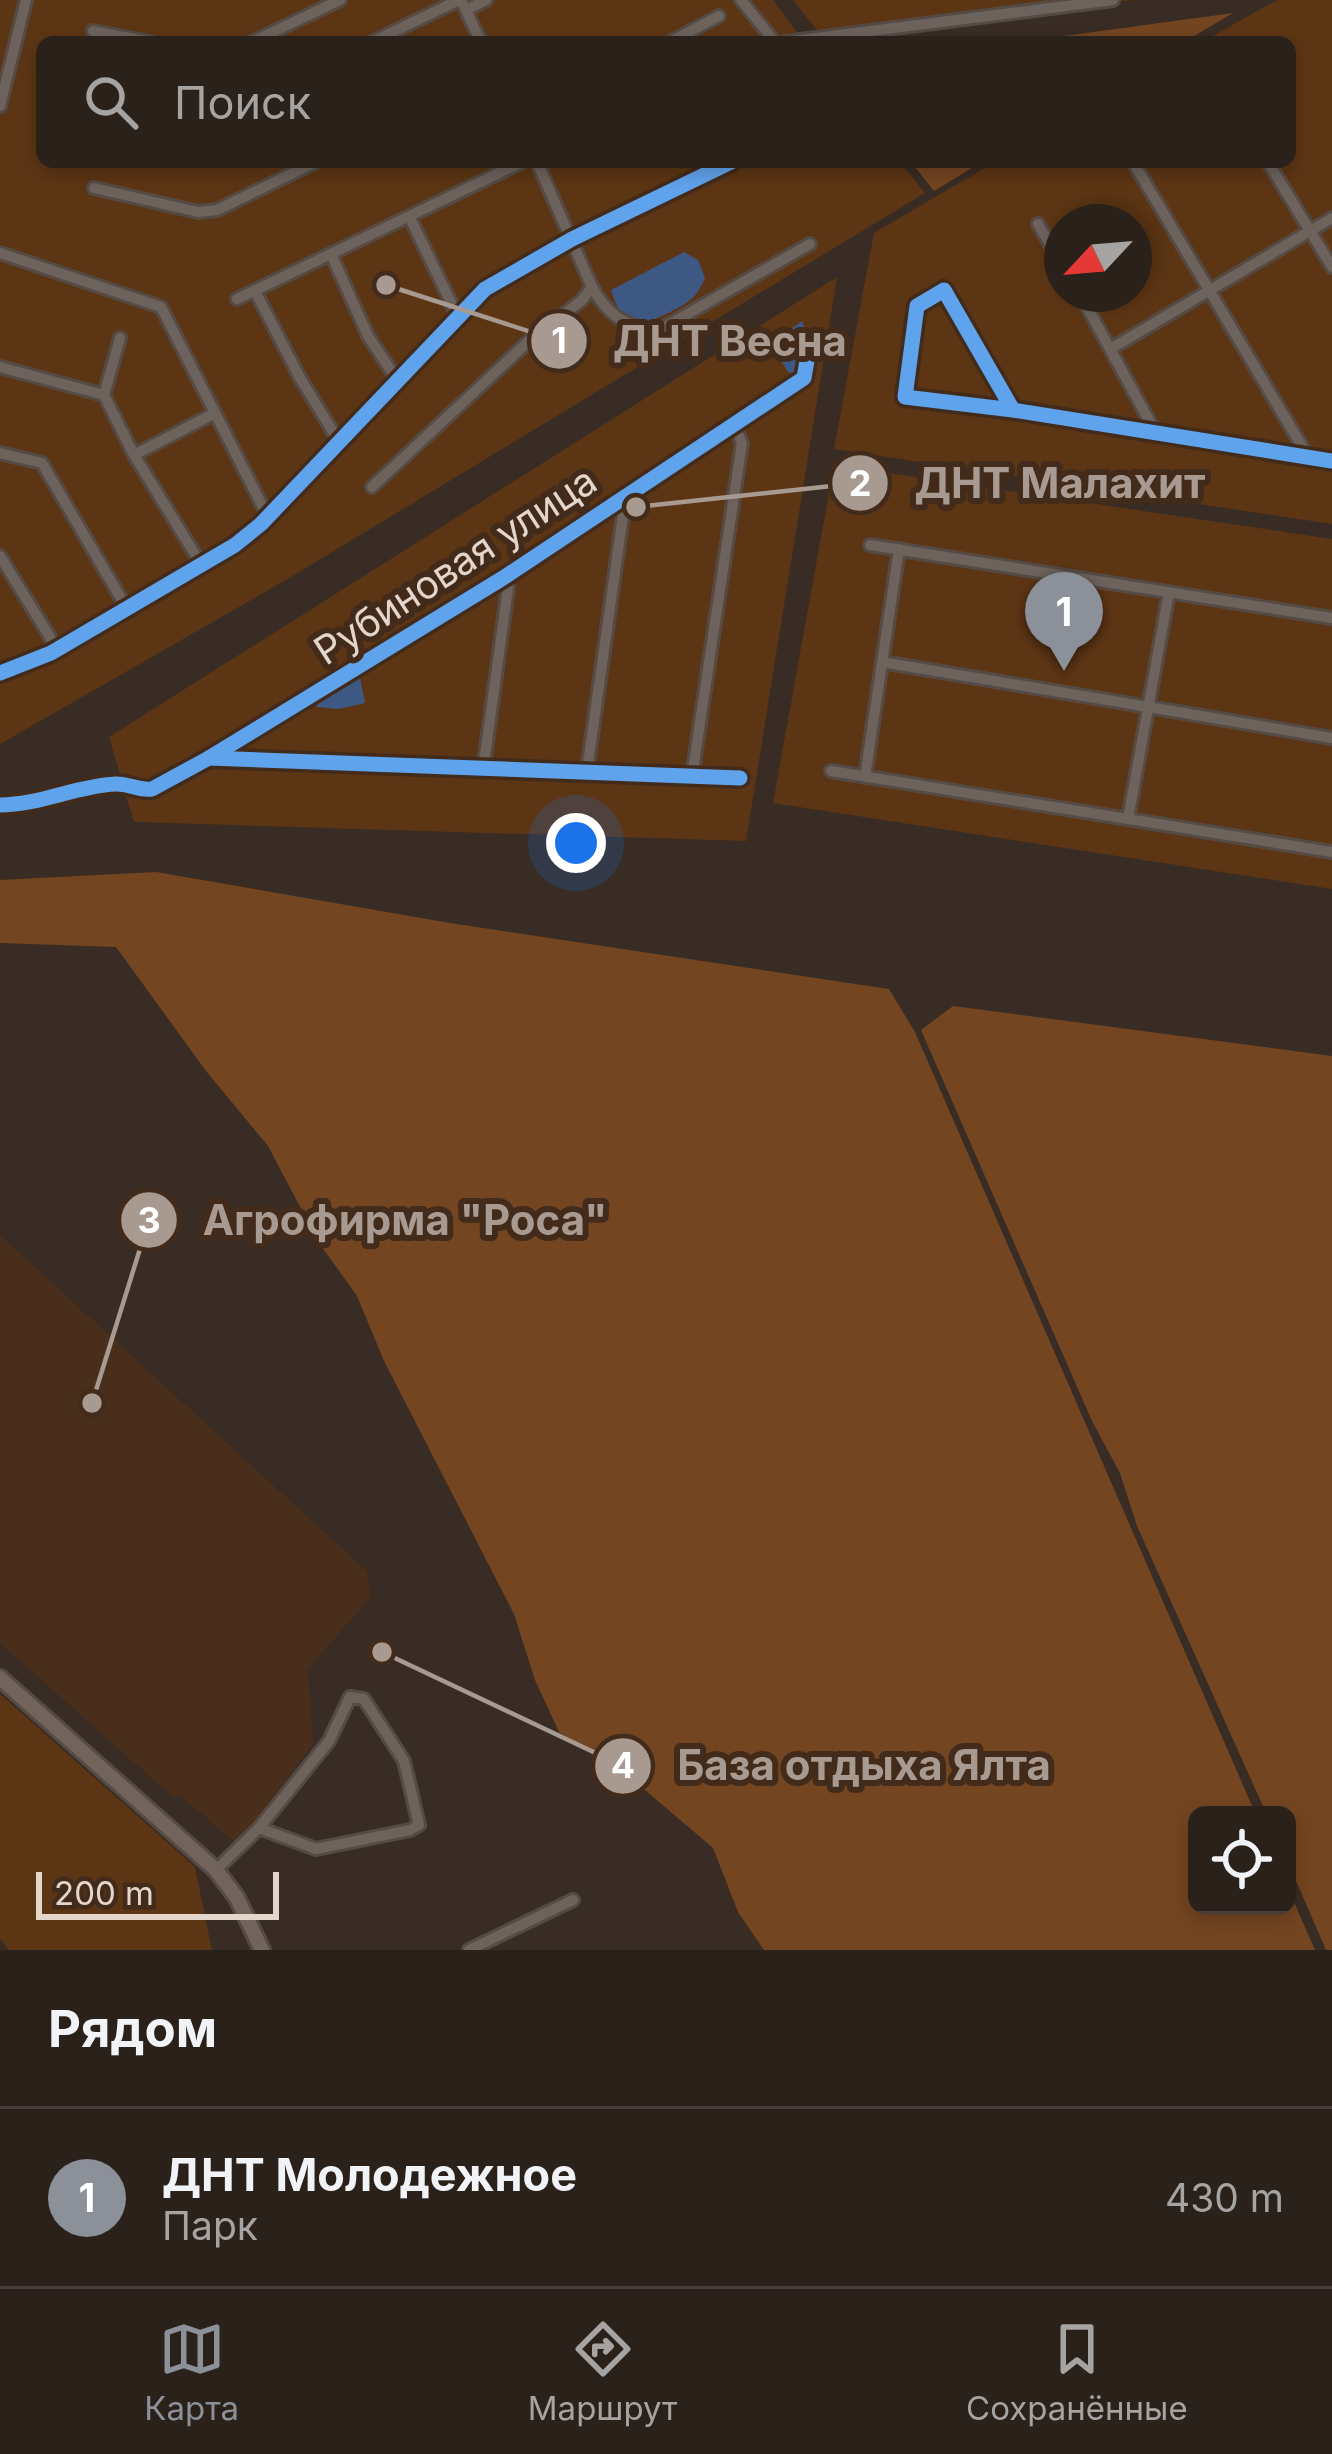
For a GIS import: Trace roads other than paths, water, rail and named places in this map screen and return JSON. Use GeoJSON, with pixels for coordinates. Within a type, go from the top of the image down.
{"type":"FeatureCollection","features":[{"type":"Feature","properties":{"kind":"main road"},"geometry":{"type":"LineString","coordinates":[[0,1678],[216,1870],[237,1898],[262,1950]]}},
{"type":"Feature","properties":{"kind":"street"},"geometry":{"type":"LineString","coordinates":[[0,106],[26,0]]}},
{"type":"Feature","properties":{"kind":"street"},"geometry":{"type":"LineString","coordinates":[[265,36],[340,0]]}},
{"type":"Feature","properties":{"kind":"street"},"geometry":{"type":"LineString","coordinates":[[386,36],[462,4],[487,0]]}},
{"type":"Feature","properties":{"kind":"street"},"geometry":{"type":"LineString","coordinates":[[741,0],[770,36]]}},
{"type":"Feature","properties":{"kind":"street"},"geometry":{"type":"LineString","coordinates":[[832,36],[1113,0]]}},
{"type":"Feature","properties":{"kind":"street"},"geometry":{"type":"LineString","coordinates":[[462,4],[478,36]]}},
{"type":"Feature","properties":{"kind":"street"},"geometry":{"type":"LineString","coordinates":[[681,36],[719,16]]}},
{"type":"Feature","properties":{"kind":"street"},"geometry":{"type":"LineString","coordinates":[[93,31],[119,36]]}},
{"type":"Feature","properties":{"kind":"street"},"geometry":{"type":"LineString","coordinates":[[94,188],[198,212],[217,210],[304,168]]}},
{"type":"Feature","properties":{"kind":"street"},"geometry":{"type":"LineString","coordinates":[[237,299],[510,168]]}},
{"type":"Feature","properties":{"kind":"street"},"geometry":{"type":"LineString","coordinates":[[540,168],[592,287],[623,324],[656,332],[810,244]]}},
{"type":"Feature","properties":{"kind":"street"},"geometry":{"type":"LineString","coordinates":[[0,673],[56,647],[235,545],[485,289],[572,239],[718,168]]}},
{"type":"Feature","properties":{"kind":"street"},"geometry":{"type":"LineString","coordinates":[[1137,168],[1310,459]]}},
{"type":"Feature","properties":{"kind":"street"},"geometry":{"type":"LineString","coordinates":[[1272,168],[1332,267]]}},
{"type":"Feature","properties":{"kind":"street"},"geometry":{"type":"LineString","coordinates":[[410,218],[457,315]]}},
{"type":"Feature","properties":{"kind":"street"},"geometry":{"type":"LineString","coordinates":[[1112,348],[1332,218]]}},
{"type":"Feature","properties":{"kind":"street"},"geometry":{"type":"LineString","coordinates":[[1037,224],[1044,235]]}},
{"type":"Feature","properties":{"kind":"street"},"geometry":{"type":"LineString","coordinates":[[0,253],[161,307],[267,515]]}},
{"type":"Feature","properties":{"kind":"street"},"geometry":{"type":"LineString","coordinates":[[331,254],[368,336],[396,378]]}},
{"type":"Feature","properties":{"kind":"street"},"geometry":{"type":"LineString","coordinates":[[372,487],[592,287]]}},
{"type":"Feature","properties":{"kind":"street"},"geometry":{"type":"LineString","coordinates":[[1012,410],[944,290],[916,306],[905,397],[1332,461]]}},
{"type":"Feature","properties":{"kind":"street"},"geometry":{"type":"LineString","coordinates":[[256,291],[338,440]]}},
{"type":"Feature","properties":{"kind":"street"},"geometry":{"type":"LineString","coordinates":[[1091,312],[1157,435]]}},
{"type":"Feature","properties":{"kind":"street"},"geometry":{"type":"LineString","coordinates":[[120,338],[104,395],[134,455],[201,564]]}},
{"type":"Feature","properties":{"kind":"street","name":"Рубиновая улица"},"geometry":{"type":"LineString","coordinates":[[0,806],[119,783],[142,791],[152,789],[209,758],[503,578],[804,378],[810,343]]}},
{"type":"Feature","properties":{"kind":"street"},"geometry":{"type":"LineString","coordinates":[[0,367],[104,395]]}},
{"type":"Feature","properties":{"kind":"street"},"geometry":{"type":"LineString","coordinates":[[134,455],[215,413]]}},
{"type":"Feature","properties":{"kind":"street"},"geometry":{"type":"LineString","coordinates":[[692,776],[742,443],[733,423]]}},
{"type":"Feature","properties":{"kind":"street"},"geometry":{"type":"LineString","coordinates":[[0,453],[42,463],[127,607]]}},
{"type":"Feature","properties":{"kind":"street"},"geometry":{"type":"LineString","coordinates":[[586,771],[623,514],[616,501]]}},
{"type":"Feature","properties":{"kind":"street"},"geometry":{"type":"LineString","coordinates":[[871,544],[1332,618]]}},
{"type":"Feature","properties":{"kind":"street"},"geometry":{"type":"LineString","coordinates":[[865,777],[899,549]]}},
{"type":"Feature","properties":{"kind":"street"},"geometry":{"type":"LineString","coordinates":[[0,556],[56,647]]}},
{"type":"Feature","properties":{"kind":"street"},"geometry":{"type":"LineString","coordinates":[[484,770],[508,588],[503,578]]}},
{"type":"Feature","properties":{"kind":"street"},"geometry":{"type":"LineString","coordinates":[[1128,819],[1169,592]]}},
{"type":"Feature","properties":{"kind":"street"},"geometry":{"type":"LineString","coordinates":[[882,662],[1332,738]]}},
{"type":"Feature","properties":{"kind":"street"},"geometry":{"type":"LineString","coordinates":[[209,758],[740,778]]}},
{"type":"Feature","properties":{"kind":"street"},"geometry":{"type":"LineString","coordinates":[[830,772],[1332,852]]}},
{"type":"Feature","properties":{"kind":"street"},"geometry":{"type":"LineString","coordinates":[[216,1870],[259,1828],[328,1742],[350,1697],[364,1699],[404,1761],[419,1825],[316,1849],[259,1828]]}},
{"type":"Feature","properties":{"kind":"street"},"geometry":{"type":"LineString","coordinates":[[469,1950],[573,1900]]}},
{"type":"Feature","properties":{"kind":"water"},"geometry":{"type":"Polygon","coordinates":[[[684,252],[698,260],[705,278],[695,295],[648,321],[626,319],[611,290],[684,252]]]}},
{"type":"Feature","properties":{"kind":"water"},"geometry":{"type":"Polygon","coordinates":[[[802,321],[807,332],[799,372],[789,373],[770,344],[802,321]]]}},
{"type":"Feature","properties":{"kind":"water"},"geometry":{"type":"Polygon","coordinates":[[[360,678],[365,703],[338,709],[317,707],[315,703],[360,678]]]}},
{"type":"Feature","properties":{"kind":"place","name":"ДНТ Весна"},"geometry":{"type":"Point","coordinates":[386,285]}},
{"type":"Feature","properties":{"kind":"place","name":"ДНТ Малахит"},"geometry":{"type":"Point","coordinates":[636,507]}},
{"type":"Feature","properties":{"kind":"place","name":"ДНТ Молодежное"},"geometry":{"type":"Point","coordinates":[1064,671]}},
{"type":"Feature","properties":{"kind":"place","name":"Агрофирма \"Роса\""},"geometry":{"type":"Point","coordinates":[92,1403]}},
{"type":"Feature","properties":{"kind":"place","name":"База отдыха Ялта"},"geometry":{"type":"Point","coordinates":[382,1652]}}]}
